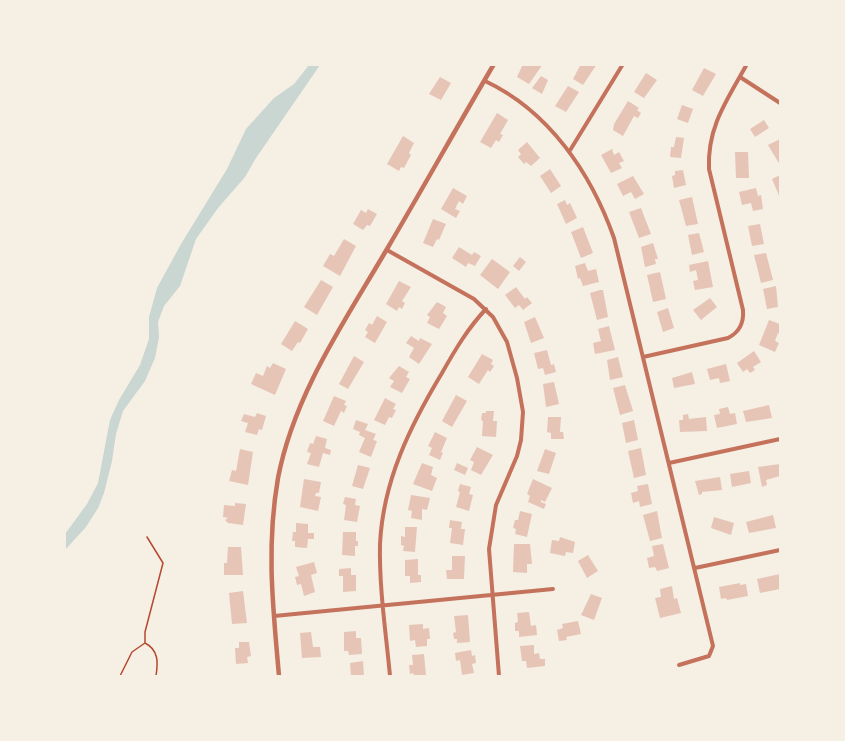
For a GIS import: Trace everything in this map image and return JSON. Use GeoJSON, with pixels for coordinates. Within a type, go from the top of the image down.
{"type":"FeatureCollection","features":[{"type":"Feature","properties":{"kind":"street"},"geometry":{"type":"LineString","coordinates":[[279,676],[270,574],[271,541],[275,497],[286,447],[309,386],[494,64]]}},
{"type":"Feature","properties":{"kind":"street"},"geometry":{"type":"LineString","coordinates":[[569,152],[623,64]]}},
{"type":"Feature","properties":{"kind":"street"},"geometry":{"type":"LineString","coordinates":[[644,357],[728,338],[739,331],[742,324],[743,310],[709,169],[709,154],[713,128],[747,64]]}},
{"type":"Feature","properties":{"kind":"street"},"geometry":{"type":"LineString","coordinates":[[740,77],[780,103]]}},
{"type":"Feature","properties":{"kind":"street"},"geometry":{"type":"LineString","coordinates":[[485,81],[504,90],[525,105],[554,132],[596,193],[614,238],[713,646],[713,651],[709,656],[679,665]]}},
{"type":"Feature","properties":{"kind":"street"},"geometry":{"type":"LineString","coordinates":[[387,250],[474,299],[486,309],[501,328],[517,378],[523,418],[522,440],[496,505],[489,549],[491,594],[500,676]]}},
{"type":"Feature","properties":{"kind":"street"},"geometry":{"type":"LineString","coordinates":[[390,676],[380,568],[383,516],[389,486],[398,458],[420,409],[470,326],[486,309]]}},
{"type":"Feature","properties":{"kind":"street"},"geometry":{"type":"LineString","coordinates":[[669,463],[780,440]]}},
{"type":"Feature","properties":{"kind":"street"},"geometry":{"type":"LineString","coordinates":[[695,568],[780,550]]}},
{"type":"Feature","properties":{"kind":"street"},"geometry":{"type":"LineString","coordinates":[[274,616],[553,589]]}},
{"type":"Feature","properties":{"kind":"path"},"geometry":{"type":"LineString","coordinates":[[145,643],[145,632],[163,563],[147,537]]}},
{"type":"Feature","properties":{"kind":"path"},"geometry":{"type":"LineString","coordinates":[[120,676],[132,652],[145,643]]}},
{"type":"Feature","properties":{"kind":"path"},"geometry":{"type":"LineString","coordinates":[[145,643],[155,652],[156,676]]}},
{"type":"Feature","properties":{"kind":"shaded area"},"geometry":{"type":"Polygon","coordinates":[[[309,65],[320,65],[245,177],[218,208],[196,239],[180,286],[164,306],[158,322],[159,337],[155,358],[145,381],[123,411],[104,493],[98,508],[86,527],[65,550],[65,534],[87,504],[98,483],[110,420],[140,365],[149,339],[149,317],[157,288],[227,169],[246,129],[274,98],[294,84],[309,65]]]}},
{"type":"Feature","properties":{"kind":"building"},"geometry":{"type":"Polygon","coordinates":[[[523,64],[543,64],[529,84],[517,77],[523,64]]]}},
{"type":"Feature","properties":{"kind":"building"},"geometry":{"type":"Polygon","coordinates":[[[581,64],[597,64],[583,85],[573,79],[581,64]]]}},
{"type":"Feature","properties":{"kind":"building"},"geometry":{"type":"Polygon","coordinates":[[[704,68],[716,74],[703,96],[692,90],[704,68]]]}},
{"type":"Feature","properties":{"kind":"building"},"geometry":{"type":"Polygon","coordinates":[[[646,73],[657,80],[644,98],[634,92],[646,73]]]}},
{"type":"Feature","properties":{"kind":"building"},"geometry":{"type":"Polygon","coordinates":[[[541,76],[548,80],[542,94],[532,88],[541,76]]]}},
{"type":"Feature","properties":{"kind":"building"},"geometry":{"type":"Polygon","coordinates":[[[440,77],[451,83],[441,100],[429,94],[440,77]]]}},
{"type":"Feature","properties":{"kind":"building"},"geometry":{"type":"Polygon","coordinates":[[[568,86],[579,92],[566,112],[555,106],[568,86]]]}},
{"type":"Feature","properties":{"kind":"building"},"geometry":{"type":"Polygon","coordinates":[[[628,101],[639,108],[637,110],[641,113],[638,118],[634,116],[623,136],[613,130],[614,124],[628,101]]]}},
{"type":"Feature","properties":{"kind":"building"},"geometry":{"type":"Polygon","coordinates":[[[682,105],[693,109],[688,123],[677,119],[682,105]]]}},
{"type":"Feature","properties":{"kind":"building"},"geometry":{"type":"Polygon","coordinates":[[[497,113],[508,120],[500,134],[503,135],[499,142],[496,140],[491,148],[480,142],[497,113]]]}},
{"type":"Feature","properties":{"kind":"building"},"geometry":{"type":"Polygon","coordinates":[[[764,120],[769,128],[755,137],[750,129],[764,120]]]}},
{"type":"Feature","properties":{"kind":"building"},"geometry":{"type":"Polygon","coordinates":[[[403,136],[414,143],[409,153],[411,155],[404,168],[401,167],[399,171],[387,164],[403,136]]]}},
{"type":"Feature","properties":{"kind":"building"},"geometry":{"type":"Polygon","coordinates":[[[676,137],[684,138],[681,158],[670,157],[671,147],[674,147],[676,137]]]}},
{"type":"Feature","properties":{"kind":"building"},"geometry":{"type":"Polygon","coordinates":[[[780,139],[780,165],[768,145],[780,139]]]}},
{"type":"Feature","properties":{"kind":"building"},"geometry":{"type":"Polygon","coordinates":[[[527,142],[540,158],[531,166],[526,162],[524,164],[518,157],[521,154],[518,150],[527,142]]]}},
{"type":"Feature","properties":{"kind":"building"},"geometry":{"type":"Polygon","coordinates":[[[612,149],[614,155],[619,152],[624,161],[619,163],[622,168],[611,173],[601,155],[612,149]]]}},
{"type":"Feature","properties":{"kind":"building"},"geometry":{"type":"Polygon","coordinates":[[[735,152],[748,152],[749,178],[736,178],[735,152]]]}},
{"type":"Feature","properties":{"kind":"building"},"geometry":{"type":"Polygon","coordinates":[[[550,169],[561,186],[551,193],[540,176],[550,169]]]}},
{"type":"Feature","properties":{"kind":"building"},"geometry":{"type":"Polygon","coordinates":[[[683,170],[686,185],[674,188],[672,176],[675,175],[675,171],[683,170]]]}},
{"type":"Feature","properties":{"kind":"building"},"geometry":{"type":"Polygon","coordinates":[[[780,175],[780,198],[772,179],[780,175]]]}},
{"type":"Feature","properties":{"kind":"building"},"geometry":{"type":"Polygon","coordinates":[[[633,176],[644,194],[635,199],[631,192],[623,196],[617,184],[633,176]]]}},
{"type":"Feature","properties":{"kind":"building"},"geometry":{"type":"Polygon","coordinates":[[[453,188],[467,196],[463,204],[459,201],[455,209],[460,211],[456,218],[441,209],[453,188]]]}},
{"type":"Feature","properties":{"kind":"building"},"geometry":{"type":"Polygon","coordinates":[[[756,188],[758,196],[761,195],[763,209],[753,211],[751,203],[742,205],[739,192],[756,188]]]}},
{"type":"Feature","properties":{"kind":"building"},"geometry":{"type":"Polygon","coordinates":[[[692,197],[698,224],[686,226],[679,200],[692,197]]]}},
{"type":"Feature","properties":{"kind":"building"},"geometry":{"type":"Polygon","coordinates":[[[565,200],[567,205],[570,203],[577,218],[566,224],[557,204],[565,200]]]}},
{"type":"Feature","properties":{"kind":"building"},"geometry":{"type":"Polygon","coordinates":[[[641,208],[651,234],[639,238],[629,212],[641,208]]]}},
{"type":"Feature","properties":{"kind":"building"},"geometry":{"type":"Polygon","coordinates":[[[368,209],[377,214],[370,226],[367,225],[363,230],[353,224],[361,210],[366,213],[368,209]]]}},
{"type":"Feature","properties":{"kind":"building"},"geometry":{"type":"Polygon","coordinates":[[[433,219],[446,224],[433,247],[423,243],[433,219]]]}},
{"type":"Feature","properties":{"kind":"building"},"geometry":{"type":"Polygon","coordinates":[[[760,224],[764,244],[752,246],[748,226],[760,224]]]}},
{"type":"Feature","properties":{"kind":"building"},"geometry":{"type":"Polygon","coordinates":[[[583,227],[593,253],[581,258],[571,232],[583,227]]]}},
{"type":"Feature","properties":{"kind":"building"},"geometry":{"type":"Polygon","coordinates":[[[699,233],[704,252],[692,255],[688,235],[699,233]]]}},
{"type":"Feature","properties":{"kind":"building"},"geometry":{"type":"Polygon","coordinates":[[[344,239],[356,246],[340,276],[323,266],[330,254],[334,256],[344,239]]]}},
{"type":"Feature","properties":{"kind":"building"},"geometry":{"type":"Polygon","coordinates":[[[653,243],[658,259],[655,259],[656,264],[645,267],[641,247],[653,243]]]}},
{"type":"Feature","properties":{"kind":"building"},"geometry":{"type":"Polygon","coordinates":[[[459,247],[472,255],[474,252],[481,256],[475,266],[468,263],[466,267],[452,258],[459,247]]]}},
{"type":"Feature","properties":{"kind":"building"},"geometry":{"type":"Polygon","coordinates":[[[766,253],[773,280],[761,283],[754,255],[766,253]]]}},
{"type":"Feature","properties":{"kind":"building"},"geometry":{"type":"Polygon","coordinates":[[[520,257],[526,262],[519,271],[513,266],[520,257]]]}},
{"type":"Feature","properties":{"kind":"building"},"geometry":{"type":"Polygon","coordinates":[[[492,259],[510,272],[498,289],[480,275],[492,259]]]}},
{"type":"Feature","properties":{"kind":"building"},"geometry":{"type":"Polygon","coordinates":[[[708,261],[713,287],[695,290],[693,281],[698,280],[696,270],[690,272],[689,265],[708,261]]]}},
{"type":"Feature","properties":{"kind":"building"},"geometry":{"type":"Polygon","coordinates":[[[585,263],[588,271],[596,269],[599,282],[583,286],[580,278],[578,279],[575,266],[585,263]]]}},
{"type":"Feature","properties":{"kind":"building"},"geometry":{"type":"Polygon","coordinates":[[[660,272],[666,299],[653,302],[647,275],[660,272]]]}},
{"type":"Feature","properties":{"kind":"building"},"geometry":{"type":"Polygon","coordinates":[[[321,280],[333,287],[317,315],[304,307],[321,280]]]}},
{"type":"Feature","properties":{"kind":"building"},"geometry":{"type":"Polygon","coordinates":[[[399,281],[411,287],[402,301],[405,303],[402,309],[399,307],[397,311],[386,304],[399,281]]]}},
{"type":"Feature","properties":{"kind":"building"},"geometry":{"type":"Polygon","coordinates":[[[776,286],[778,307],[767,309],[763,289],[776,286]]]}},
{"type":"Feature","properties":{"kind":"building"},"geometry":{"type":"Polygon","coordinates":[[[516,287],[525,299],[527,297],[532,303],[523,310],[519,305],[515,308],[505,295],[516,287]]]}},
{"type":"Feature","properties":{"kind":"building"},"geometry":{"type":"Polygon","coordinates":[[[603,290],[608,317],[597,320],[590,293],[603,290]]]}},
{"type":"Feature","properties":{"kind":"building"},"geometry":{"type":"Polygon","coordinates":[[[710,298],[717,307],[701,320],[693,310],[710,298]]]}},
{"type":"Feature","properties":{"kind":"building"},"geometry":{"type":"Polygon","coordinates":[[[437,302],[446,307],[443,313],[447,316],[439,329],[427,323],[430,317],[427,315],[437,302]]]}},
{"type":"Feature","properties":{"kind":"building"},"geometry":{"type":"Polygon","coordinates":[[[668,308],[674,328],[663,332],[657,312],[668,308]]]}},
{"type":"Feature","properties":{"kind":"building"},"geometry":{"type":"Polygon","coordinates":[[[377,316],[387,322],[375,343],[365,337],[368,332],[365,330],[369,323],[372,325],[377,316]]]}},
{"type":"Feature","properties":{"kind":"building"},"geometry":{"type":"Polygon","coordinates":[[[535,317],[544,338],[531,343],[524,322],[535,317]]]}},
{"type":"Feature","properties":{"kind":"building"},"geometry":{"type":"Polygon","coordinates":[[[769,320],[780,324],[780,334],[778,333],[775,341],[779,343],[775,352],[759,345],[769,320]]]}},
{"type":"Feature","properties":{"kind":"building"},"geometry":{"type":"Polygon","coordinates":[[[295,321],[308,329],[292,351],[281,344],[295,321]]]}},
{"type":"Feature","properties":{"kind":"building"},"geometry":{"type":"Polygon","coordinates":[[[609,326],[615,350],[595,354],[593,343],[601,341],[598,329],[609,326]]]}},
{"type":"Feature","properties":{"kind":"building"},"geometry":{"type":"Polygon","coordinates":[[[411,336],[419,341],[420,338],[432,344],[419,364],[409,357],[414,348],[406,343],[411,336]]]}},
{"type":"Feature","properties":{"kind":"building"},"geometry":{"type":"Polygon","coordinates":[[[547,350],[551,365],[554,364],[556,372],[545,375],[543,368],[538,369],[534,353],[547,350]]]}},
{"type":"Feature","properties":{"kind":"building"},"geometry":{"type":"Polygon","coordinates":[[[754,351],[761,362],[753,367],[755,370],[750,373],[747,369],[743,372],[737,363],[754,351]]]}},
{"type":"Feature","properties":{"kind":"building"},"geometry":{"type":"Polygon","coordinates":[[[482,354],[493,360],[491,364],[494,366],[490,372],[488,370],[479,384],[468,377],[482,354]]]}},
{"type":"Feature","properties":{"kind":"building"},"geometry":{"type":"Polygon","coordinates":[[[354,356],[364,362],[348,389],[339,384],[354,356]]]}},
{"type":"Feature","properties":{"kind":"building"},"geometry":{"type":"Polygon","coordinates":[[[618,357],[623,377],[610,380],[607,360],[618,357]]]}},
{"type":"Feature","properties":{"kind":"building"},"geometry":{"type":"Polygon","coordinates":[[[273,363],[286,369],[275,395],[251,384],[256,373],[263,376],[267,366],[270,368],[273,363]]]}},
{"type":"Feature","properties":{"kind":"building"},"geometry":{"type":"Polygon","coordinates":[[[726,364],[730,381],[720,383],[719,378],[710,380],[707,369],[726,364]]]}},
{"type":"Feature","properties":{"kind":"building"},"geometry":{"type":"Polygon","coordinates":[[[399,366],[409,372],[406,377],[410,379],[402,393],[390,387],[394,381],[389,378],[399,366]]]}},
{"type":"Feature","properties":{"kind":"building"},"geometry":{"type":"Polygon","coordinates":[[[692,372],[695,384],[674,388],[672,378],[692,372]]]}},
{"type":"Feature","properties":{"kind":"building"},"geometry":{"type":"Polygon","coordinates":[[[554,382],[559,404],[546,407],[543,384],[554,382]]]}},
{"type":"Feature","properties":{"kind":"building"},"geometry":{"type":"Polygon","coordinates":[[[625,385],[633,411],[620,415],[613,388],[625,385]]]}},
{"type":"Feature","properties":{"kind":"building"},"geometry":{"type":"Polygon","coordinates":[[[456,395],[467,401],[452,427],[442,421],[456,395]]]}},
{"type":"Feature","properties":{"kind":"building"},"geometry":{"type":"Polygon","coordinates":[[[334,396],[346,401],[344,405],[347,406],[344,413],[341,411],[334,426],[323,421],[334,396]]]}},
{"type":"Feature","properties":{"kind":"building"},"geometry":{"type":"Polygon","coordinates":[[[385,398],[396,404],[393,409],[396,410],[385,425],[374,420],[385,398]]]}},
{"type":"Feature","properties":{"kind":"building"},"geometry":{"type":"Polygon","coordinates":[[[769,405],[772,418],[746,422],[743,411],[769,405]]]}},
{"type":"Feature","properties":{"kind":"building"},"geometry":{"type":"Polygon","coordinates":[[[728,407],[730,414],[735,413],[737,424],[717,428],[714,415],[720,414],[719,409],[728,407]]]}},
{"type":"Feature","properties":{"kind":"building"},"geometry":{"type":"Polygon","coordinates":[[[494,411],[493,421],[497,421],[496,437],[482,436],[482,413],[494,411]]]}},
{"type":"Feature","properties":{"kind":"building"},"geometry":{"type":"Polygon","coordinates":[[[257,413],[266,416],[262,430],[259,429],[257,435],[245,432],[248,423],[241,421],[244,414],[255,417],[257,413]]]}},
{"type":"Feature","properties":{"kind":"building"},"geometry":{"type":"Polygon","coordinates":[[[688,414],[689,419],[706,417],[707,431],[680,432],[679,420],[683,420],[683,415],[688,414]]]}},
{"type":"Feature","properties":{"kind":"building"},"geometry":{"type":"Polygon","coordinates":[[[548,417],[561,417],[560,432],[563,432],[564,439],[551,439],[551,433],[547,432],[548,417]]]}},
{"type":"Feature","properties":{"kind":"building"},"geometry":{"type":"Polygon","coordinates":[[[356,420],[368,424],[365,430],[376,434],[373,440],[377,441],[371,457],[359,452],[365,438],[353,429],[356,420]]]}},
{"type":"Feature","properties":{"kind":"building"},"geometry":{"type":"Polygon","coordinates":[[[634,420],[638,440],[626,443],[622,423],[634,420]]]}},
{"type":"Feature","properties":{"kind":"building"},"geometry":{"type":"Polygon","coordinates":[[[435,432],[447,438],[440,460],[429,455],[432,448],[428,446],[435,432]]]}},
{"type":"Feature","properties":{"kind":"building"},"geometry":{"type":"Polygon","coordinates":[[[316,436],[327,439],[325,448],[331,450],[330,455],[323,453],[319,467],[307,464],[311,453],[307,452],[316,436]]]}},
{"type":"Feature","properties":{"kind":"building"},"geometry":{"type":"Polygon","coordinates":[[[477,447],[493,455],[481,475],[471,470],[474,462],[470,460],[477,447]]]}},
{"type":"Feature","properties":{"kind":"building"},"geometry":{"type":"Polygon","coordinates":[[[641,448],[646,475],[634,478],[628,451],[641,448]]]}},
{"type":"Feature","properties":{"kind":"building"},"geometry":{"type":"Polygon","coordinates":[[[240,449],[253,452],[248,485],[229,481],[232,470],[236,471],[240,449]]]}},
{"type":"Feature","properties":{"kind":"building"},"geometry":{"type":"Polygon","coordinates":[[[545,449],[556,453],[549,474],[537,471],[545,449]]]}},
{"type":"Feature","properties":{"kind":"building"},"geometry":{"type":"Polygon","coordinates":[[[422,463],[433,467],[431,475],[437,478],[432,491],[413,484],[422,463]]]}},
{"type":"Feature","properties":{"kind":"building"},"geometry":{"type":"Polygon","coordinates":[[[457,463],[468,468],[465,475],[454,470],[457,463]]]}},
{"type":"Feature","properties":{"kind":"building"},"geometry":{"type":"Polygon","coordinates":[[[780,464],[780,476],[766,480],[767,485],[762,487],[758,467],[780,464]]]}},
{"type":"Feature","properties":{"kind":"building"},"geometry":{"type":"Polygon","coordinates":[[[358,465],[370,468],[363,489],[352,486],[358,465]]]}},
{"type":"Feature","properties":{"kind":"building"},"geometry":{"type":"Polygon","coordinates":[[[749,471],[751,483],[732,487],[730,474],[749,471]]]}},
{"type":"Feature","properties":{"kind":"building"},"geometry":{"type":"Polygon","coordinates":[[[720,477],[722,490],[702,492],[699,495],[695,481],[720,477]]]}},
{"type":"Feature","properties":{"kind":"building"},"geometry":{"type":"Polygon","coordinates":[[[304,479],[321,482],[319,493],[315,496],[321,497],[318,511],[300,507],[304,479]]]}},
{"type":"Feature","properties":{"kind":"building"},"geometry":{"type":"Polygon","coordinates":[[[533,479],[552,488],[545,502],[541,500],[546,504],[544,509],[528,502],[530,496],[527,494],[533,479]]]}},
{"type":"Feature","properties":{"kind":"building"},"geometry":{"type":"Polygon","coordinates":[[[460,484],[471,487],[469,494],[473,495],[469,511],[456,507],[460,484]]]}},
{"type":"Feature","properties":{"kind":"building"},"geometry":{"type":"Polygon","coordinates":[[[648,484],[652,504],[640,507],[639,501],[633,503],[631,493],[638,491],[637,486],[648,484]]]}},
{"type":"Feature","properties":{"kind":"building"},"geometry":{"type":"Polygon","coordinates":[[[411,495],[430,498],[427,510],[422,509],[422,520],[411,518],[412,511],[408,510],[411,495]]]}},
{"type":"Feature","properties":{"kind":"building"},"geometry":{"type":"Polygon","coordinates":[[[345,497],[356,499],[355,505],[360,506],[357,522],[344,520],[345,497]]]}},
{"type":"Feature","properties":{"kind":"building"},"geometry":{"type":"Polygon","coordinates":[[[235,503],[246,504],[243,525],[228,523],[225,520],[228,518],[223,517],[224,505],[235,506],[235,503]]]}},
{"type":"Feature","properties":{"kind":"building"},"geometry":{"type":"Polygon","coordinates":[[[520,511],[532,514],[527,537],[515,534],[516,529],[513,528],[520,511]]]}},
{"type":"Feature","properties":{"kind":"building"},"geometry":{"type":"Polygon","coordinates":[[[657,511],[662,538],[650,541],[643,515],[657,511]]]}},
{"type":"Feature","properties":{"kind":"building"},"geometry":{"type":"Polygon","coordinates":[[[773,515],[776,528],[749,533],[746,522],[773,515]]]}},
{"type":"Feature","properties":{"kind":"building"},"geometry":{"type":"Polygon","coordinates":[[[714,517],[734,523],[731,535],[711,528],[714,517]]]}},
{"type":"Feature","properties":{"kind":"building"},"geometry":{"type":"Polygon","coordinates":[[[450,520],[462,522],[461,529],[465,529],[463,545],[450,543],[452,528],[449,528],[450,520]]]}},
{"type":"Feature","properties":{"kind":"building"},"geometry":{"type":"Polygon","coordinates":[[[296,523],[308,524],[308,533],[314,533],[314,539],[308,539],[307,548],[295,547],[295,541],[292,541],[293,532],[296,532],[296,523]]]}},
{"type":"Feature","properties":{"kind":"building"},"geometry":{"type":"Polygon","coordinates":[[[405,527],[417,527],[415,552],[403,551],[401,536],[405,537],[405,527]]]}},
{"type":"Feature","properties":{"kind":"building"},"geometry":{"type":"Polygon","coordinates":[[[343,532],[356,532],[358,546],[355,546],[355,556],[342,555],[343,532]]]}},
{"type":"Feature","properties":{"kind":"building"},"geometry":{"type":"Polygon","coordinates":[[[560,537],[575,542],[573,553],[566,552],[565,556],[550,553],[552,540],[559,541],[560,537]]]}},
{"type":"Feature","properties":{"kind":"building"},"geometry":{"type":"Polygon","coordinates":[[[514,544],[530,544],[532,564],[527,564],[527,573],[513,572],[514,544]]]}},
{"type":"Feature","properties":{"kind":"building"},"geometry":{"type":"Polygon","coordinates":[[[663,544],[669,568],[657,571],[655,567],[649,568],[647,558],[654,556],[652,546],[663,544]]]}},
{"type":"Feature","properties":{"kind":"building"},"geometry":{"type":"Polygon","coordinates":[[[228,547],[241,547],[243,575],[224,575],[228,547]]]}},
{"type":"Feature","properties":{"kind":"building"},"geometry":{"type":"Polygon","coordinates":[[[588,555],[598,571],[587,578],[578,561],[588,555]]]}},
{"type":"Feature","properties":{"kind":"building"},"geometry":{"type":"Polygon","coordinates":[[[452,556],[465,556],[464,579],[447,579],[446,570],[452,570],[452,556]]]}},
{"type":"Feature","properties":{"kind":"building"},"geometry":{"type":"Polygon","coordinates":[[[418,559],[418,575],[421,575],[421,582],[410,583],[410,576],[405,576],[405,560],[418,559]]]}},
{"type":"Feature","properties":{"kind":"building"},"geometry":{"type":"Polygon","coordinates":[[[314,562],[317,573],[311,575],[315,592],[304,596],[301,584],[297,585],[295,577],[299,576],[296,567],[314,562]]]}},
{"type":"Feature","properties":{"kind":"building"},"geometry":{"type":"Polygon","coordinates":[[[351,568],[351,575],[356,575],[356,591],[343,592],[343,576],[339,576],[339,569],[351,568]]]}},
{"type":"Feature","properties":{"kind":"building"},"geometry":{"type":"Polygon","coordinates":[[[780,574],[780,589],[760,593],[757,579],[780,574]]]}},
{"type":"Feature","properties":{"kind":"building"},"geometry":{"type":"Polygon","coordinates":[[[740,583],[740,585],[746,584],[748,596],[721,599],[719,587],[740,583]]]}},
{"type":"Feature","properties":{"kind":"building"},"geometry":{"type":"Polygon","coordinates":[[[672,586],[674,599],[677,598],[681,613],[660,618],[655,598],[661,597],[660,589],[672,586]]]}},
{"type":"Feature","properties":{"kind":"building"},"geometry":{"type":"Polygon","coordinates":[[[243,591],[247,623],[232,624],[229,593],[243,591]]]}},
{"type":"Feature","properties":{"kind":"building"},"geometry":{"type":"Polygon","coordinates":[[[591,594],[602,598],[594,620],[581,615],[591,594]]]}},
{"type":"Feature","properties":{"kind":"building"},"geometry":{"type":"Polygon","coordinates":[[[529,612],[531,626],[536,625],[537,635],[519,637],[519,631],[515,631],[515,623],[518,622],[517,613],[529,612]]]}},
{"type":"Feature","properties":{"kind":"building"},"geometry":{"type":"Polygon","coordinates":[[[468,615],[470,642],[457,643],[453,633],[456,632],[454,616],[468,615]]]}},
{"type":"Feature","properties":{"kind":"building"},"geometry":{"type":"Polygon","coordinates":[[[578,621],[581,634],[559,641],[557,630],[563,628],[562,624],[578,621]]]}},
{"type":"Feature","properties":{"kind":"building"},"geometry":{"type":"Polygon","coordinates":[[[423,624],[423,629],[429,628],[430,639],[427,639],[427,646],[416,647],[415,640],[410,641],[409,625],[423,624]]]}},
{"type":"Feature","properties":{"kind":"building"},"geometry":{"type":"Polygon","coordinates":[[[356,631],[356,638],[361,638],[362,654],[349,655],[348,651],[344,651],[344,632],[356,631]]]}},
{"type":"Feature","properties":{"kind":"building"},"geometry":{"type":"Polygon","coordinates":[[[311,632],[313,647],[320,647],[321,657],[302,658],[300,633],[311,632]]]}},
{"type":"Feature","properties":{"kind":"building"},"geometry":{"type":"Polygon","coordinates":[[[239,642],[249,642],[251,656],[247,657],[248,663],[236,664],[235,648],[239,648],[239,642]]]}},
{"type":"Feature","properties":{"kind":"building"},"geometry":{"type":"Polygon","coordinates":[[[534,645],[534,654],[539,653],[540,659],[545,659],[545,666],[527,668],[526,661],[522,661],[520,646],[534,645]]]}},
{"type":"Feature","properties":{"kind":"building"},"geometry":{"type":"Polygon","coordinates":[[[471,650],[472,656],[475,655],[476,663],[472,664],[474,673],[462,675],[460,660],[456,661],[455,653],[471,650]]]}},
{"type":"Feature","properties":{"kind":"building"},"geometry":{"type":"Polygon","coordinates":[[[424,654],[426,676],[410,674],[409,665],[413,665],[412,655],[424,654]]]}},
{"type":"Feature","properties":{"kind":"building"},"geometry":{"type":"Polygon","coordinates":[[[363,661],[364,676],[351,676],[350,663],[363,661]]]}}]}
